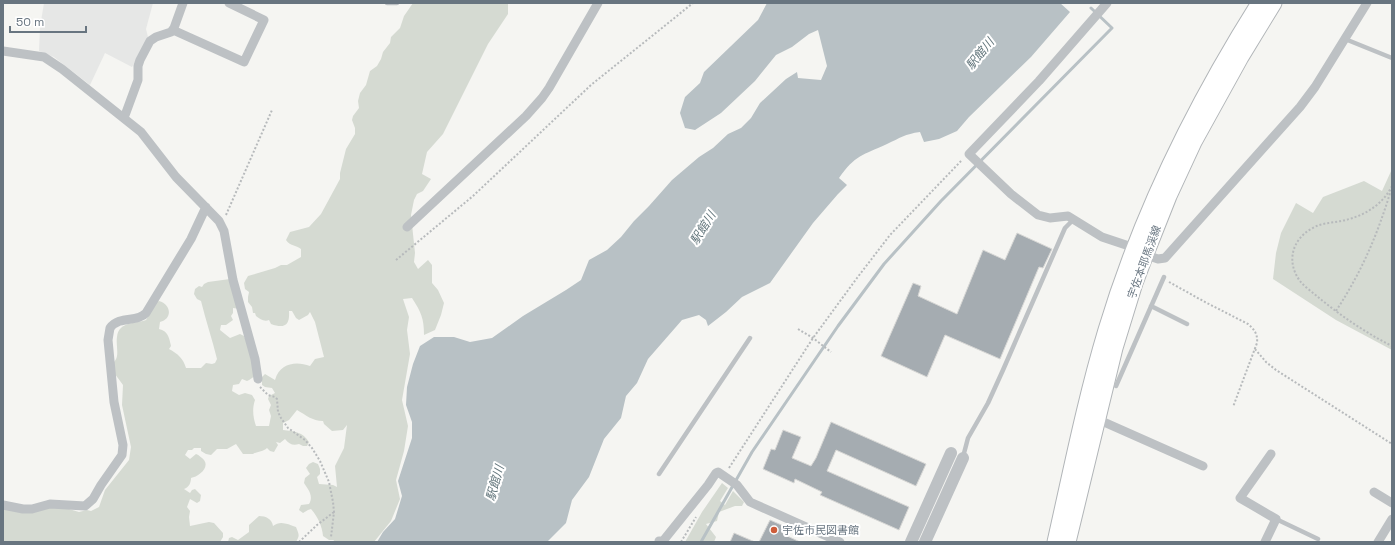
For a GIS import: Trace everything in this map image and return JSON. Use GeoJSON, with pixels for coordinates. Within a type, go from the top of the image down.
{"type":"FeatureCollection","features":[{"type":"Feature","properties":{"kind":"main road","name":"宇佐本耶馬渓線"},"geometry":{"type":"LineString","coordinates":[[1068,542],[1097,419],[1117,342],[1135,283],[1140,252],[1155,197],[1181,139],[1207,89],[1259,3]]}},
{"type":"Feature","properties":{"kind":"main road","name":"宇佐本耶馬渓線"},"geometry":{"type":"LineString","coordinates":[[1055,542],[1091,384],[1116,297],[1169,196],[1197,136],[1241,57],[1274,3]]}},
{"type":"Feature","properties":{"kind":"street"},"geometry":{"type":"LineString","coordinates":[[124,118],[138,80],[139,62],[150,41],[173,30],[183,3]]}},
{"type":"Feature","properties":{"kind":"street"},"geometry":{"type":"LineString","coordinates":[[173,30],[244,62],[264,20],[229,3]]}},
{"type":"Feature","properties":{"kind":"street"},"geometry":{"type":"LineString","coordinates":[[407,227],[526,116],[542,98],[550,88],[598,3]]}},
{"type":"Feature","properties":{"kind":"street"},"geometry":{"type":"LineString","coordinates":[[1107,3],[1039,81],[969,154],[1011,194],[1036,214],[1046,218],[1066,216],[1074,219],[1102,237],[1154,259],[1163,259],[1178,245],[1294,115],[1315,87],[1367,3]]}},
{"type":"Feature","properties":{"kind":"street"},"geometry":{"type":"LineString","coordinates":[[3,51],[44,57],[53,62],[124,118],[141,132],[176,178],[222,225],[233,280],[256,364],[258,379]]}},
{"type":"Feature","properties":{"kind":"street"},"geometry":{"type":"LineString","coordinates":[[3,505],[23,509],[32,509],[50,504],[85,506],[93,499],[101,485],[121,459],[123,445],[114,402],[108,340],[110,328],[117,321],[142,316],[146,313],[189,243],[206,207]]}},
{"type":"Feature","properties":{"kind":"street"},"geometry":{"type":"LineString","coordinates":[[1097,419],[1203,466]]}},
{"type":"Feature","properties":{"kind":"street"},"geometry":{"type":"LineString","coordinates":[[911,542],[951,453]]}},
{"type":"Feature","properties":{"kind":"street"},"geometry":{"type":"LineString","coordinates":[[1265,542],[1276,519],[1240,498],[1271,454]]}},
{"type":"Feature","properties":{"kind":"street"},"geometry":{"type":"LineString","coordinates":[[926,542],[963,458]]}},
{"type":"Feature","properties":{"kind":"street"},"geometry":{"type":"LineString","coordinates":[[659,541],[663,541],[708,485],[716,472],[718,472],[737,485],[750,502],[840,542]]}},
{"type":"Feature","properties":{"kind":"street"},"geometry":{"type":"LineString","coordinates":[[1374,492],[1392,503]]}},
{"type":"Feature","properties":{"kind":"street"},"geometry":{"type":"LineString","coordinates":[[1378,542],[1392,519]]}},
{"type":"Feature","properties":{"kind":"lane"},"geometry":{"type":"LineString","coordinates":[[386,3],[397,3]]}},
{"type":"Feature","properties":{"kind":"lane"},"geometry":{"type":"LineString","coordinates":[[1345,39],[1392,58]]}},
{"type":"Feature","properties":{"kind":"lane"},"geometry":{"type":"LineString","coordinates":[[963,458],[968,438],[988,403],[1004,370],[1065,228],[1074,219]]}},
{"type":"Feature","properties":{"kind":"lane"},"geometry":{"type":"LineString","coordinates":[[1116,386],[1164,277]]}},
{"type":"Feature","properties":{"kind":"lane"},"geometry":{"type":"LineString","coordinates":[[1151,306],[1187,324]]}},
{"type":"Feature","properties":{"kind":"lane"},"geometry":{"type":"LineString","coordinates":[[659,474],[750,338]]}},
{"type":"Feature","properties":{"kind":"lane"},"geometry":{"type":"LineString","coordinates":[[1276,519],[1318,539]]}},
{"type":"Feature","properties":{"kind":"path"},"geometry":{"type":"LineString","coordinates":[[396,260],[473,196],[591,85],[693,3]]}},
{"type":"Feature","properties":{"kind":"path"},"geometry":{"type":"LineString","coordinates":[[222,225],[240,179],[272,110]]}},
{"type":"Feature","properties":{"kind":"path"},"geometry":{"type":"LineString","coordinates":[[724,476],[813,338],[890,235],[969,154]]}},
{"type":"Feature","properties":{"kind":"path"},"geometry":{"type":"LineString","coordinates":[[1392,187],[1388,194],[1374,208],[1358,216],[1312,228],[1301,237],[1295,246],[1292,255],[1292,265],[1299,280],[1306,288],[1336,311],[1392,346]]}},
{"type":"Feature","properties":{"kind":"path"},"geometry":{"type":"LineString","coordinates":[[1336,311],[1369,253],[1379,228],[1392,187]]}},
{"type":"Feature","properties":{"kind":"path"},"geometry":{"type":"LineString","coordinates":[[1164,277],[1175,286],[1248,324],[1258,337],[1255,349],[1233,407]]}},
{"type":"Feature","properties":{"kind":"path"},"geometry":{"type":"LineString","coordinates":[[798,329],[831,352]]}},
{"type":"Feature","properties":{"kind":"path"},"geometry":{"type":"LineString","coordinates":[[1255,349],[1266,362],[1276,370],[1392,444]]}},
{"type":"Feature","properties":{"kind":"path"},"geometry":{"type":"LineString","coordinates":[[258,379],[260,388],[268,395],[275,396],[277,399],[278,412],[285,425],[305,440],[317,454],[329,482],[334,512],[331,537]]}},
{"type":"Feature","properties":{"kind":"path"},"geometry":{"type":"LineString","coordinates":[[299,542],[334,512]]}},
{"type":"Feature","properties":{"kind":"shaded area"},"geometry":{"type":"Polygon","coordinates":[[[44,3],[153,3],[146,29],[148,37],[132,67],[105,53],[90,85],[54,57],[39,51],[40,27],[44,3]]]}},
{"type":"Feature","properties":{"kind":"shaded area"},"geometry":{"type":"Polygon","coordinates":[[[413,3],[508,3],[508,14],[488,44],[443,134],[427,152],[422,174],[431,179],[423,191],[417,194],[414,200],[411,215],[415,253],[414,262],[418,269],[428,260],[432,265],[432,283],[438,290],[444,303],[435,330],[424,335],[423,320],[418,307],[412,298],[403,299],[409,317],[407,330],[410,354],[402,400],[408,426],[404,451],[396,480],[400,499],[391,521],[374,542],[333,542],[334,540],[329,540],[323,536],[322,529],[316,515],[311,509],[303,513],[299,510],[301,505],[309,504],[311,498],[310,493],[304,483],[305,478],[310,474],[306,468],[309,464],[313,462],[318,464],[320,469],[320,474],[317,477],[319,484],[333,485],[337,487],[335,466],[344,448],[347,425],[343,430],[332,431],[324,424],[323,421],[312,419],[297,410],[289,420],[283,423],[283,430],[304,436],[309,442],[307,446],[291,444],[285,439],[280,443],[276,442],[278,445],[274,452],[267,448],[253,454],[243,454],[236,444],[227,449],[217,449],[211,455],[201,451],[201,448],[194,448],[192,450],[188,450],[185,455],[190,459],[196,454],[204,460],[205,463],[202,472],[191,478],[191,482],[184,489],[190,493],[195,489],[201,495],[200,501],[197,503],[190,499],[187,507],[190,511],[190,526],[209,522],[214,523],[223,533],[223,537],[220,542],[3,542],[3,508],[59,506],[79,512],[87,510],[91,511],[99,507],[105,490],[129,460],[131,447],[122,405],[123,385],[112,370],[117,356],[117,337],[118,332],[124,326],[146,320],[155,303],[159,301],[168,308],[169,315],[160,322],[159,329],[168,335],[171,346],[169,349],[180,357],[186,368],[201,368],[206,363],[215,363],[217,359],[201,301],[197,299],[194,294],[195,289],[199,286],[202,287],[208,282],[230,279],[240,309],[233,308],[233,313],[231,316],[233,320],[226,325],[221,325],[220,330],[230,338],[240,334],[244,336],[251,351],[250,357],[256,371],[255,374],[247,381],[242,379],[239,384],[233,385],[232,391],[239,395],[245,393],[252,395],[255,400],[253,413],[256,426],[269,426],[271,416],[269,410],[271,405],[268,399],[269,396],[275,393],[272,388],[262,385],[262,377],[265,374],[275,380],[277,374],[289,365],[305,364],[310,366],[315,359],[324,357],[315,322],[310,312],[308,315],[299,320],[292,311],[289,311],[289,320],[286,325],[280,326],[271,324],[269,320],[262,320],[256,316],[255,313],[253,313],[252,307],[248,302],[249,292],[245,289],[244,283],[248,276],[281,265],[287,265],[301,257],[301,249],[286,240],[290,232],[309,227],[321,214],[340,179],[346,149],[355,134],[355,128],[352,120],[359,108],[358,101],[360,93],[366,85],[370,71],[377,66],[383,52],[390,43],[391,37],[400,28],[404,16],[413,3]]]}},
{"type":"Feature","properties":{"kind":"shaded area"},"geometry":{"type":"Polygon","coordinates":[[[1392,169],[1392,350],[1336,320],[1273,279],[1276,253],[1281,233],[1296,203],[1313,213],[1323,197],[1364,181],[1382,191],[1392,169]]]}},
{"type":"Feature","properties":{"kind":"shaded area"},"geometry":{"type":"Polygon","coordinates":[[[722,483],[728,488],[720,501],[725,505],[733,491],[744,502],[742,506],[735,506],[719,512],[717,521],[706,524],[716,537],[714,542],[685,542],[702,512],[722,483]]]}},
{"type":"Feature","properties":{"kind":"shaded area"},"geometry":{"type":"Polygon","coordinates":[[[259,516],[268,518],[273,526],[281,523],[296,527],[299,535],[296,542],[228,542],[229,538],[232,537],[238,540],[249,532],[249,525],[259,516]]]}},
{"type":"Feature","properties":{"kind":"water","name":"駅館川"},"geometry":{"type":"Polygon","coordinates":[[[767,3],[1060,3],[1070,12],[1031,57],[969,117],[957,131],[939,139],[924,142],[920,132],[906,135],[860,156],[855,160],[839,178],[847,185],[813,223],[770,283],[742,297],[708,326],[706,320],[699,315],[682,320],[648,359],[637,383],[626,396],[621,418],[604,439],[589,477],[572,500],[566,523],[547,542],[377,542],[383,532],[395,519],[402,496],[398,481],[412,438],[412,422],[406,405],[407,387],[413,364],[420,346],[434,337],[454,337],[470,342],[492,338],[523,316],[566,290],[581,280],[589,260],[607,250],[621,237],[672,180],[699,157],[713,148],[728,134],[741,128],[751,118],[760,103],[786,79],[797,72],[798,78],[821,80],[827,66],[818,30],[809,34],[792,47],[776,55],[755,81],[721,113],[695,130],[685,128],[680,113],[685,97],[700,83],[704,72],[758,20],[767,3]]]}},
{"type":"Feature","properties":{"kind":"building"},"geometry":{"type":"Polygon","coordinates":[[[1017,233],[1052,249],[1043,268],[1039,267],[1000,359],[945,335],[927,377],[881,356],[913,283],[921,286],[918,296],[957,314],[983,250],[1005,260],[1017,233]]]}},
{"type":"Feature","properties":{"kind":"building"},"geometry":{"type":"Polygon","coordinates":[[[831,422],[926,464],[916,486],[836,450],[827,471],[909,507],[899,530],[820,495],[822,492],[795,479],[794,483],[763,469],[771,449],[775,450],[783,430],[801,437],[792,458],[811,466],[816,458],[831,422]]]}},
{"type":"Feature","properties":{"kind":"building","name":"宇佐市民図書館"},"geometry":{"type":"Polygon","coordinates":[[[770,520],[786,527],[783,534],[800,542],[759,542],[770,520]]]}},
{"type":"Feature","properties":{"kind":"building","name":"宇佐市民図書館"},"geometry":{"type":"Polygon","coordinates":[[[734,533],[755,542],[730,542],[734,533]]]}},
{"type":"Feature","properties":{"kind":"waterway"},"geometry":{"type":"LineString","coordinates":[[701,542],[752,452],[838,326],[884,264],[941,201],[1112,28],[1091,8]]}},
{"type":"Feature","properties":{"kind":"place","name":"宇佐市民図書館"},"geometry":{"type":"Point","coordinates":[774,530]}}]}
